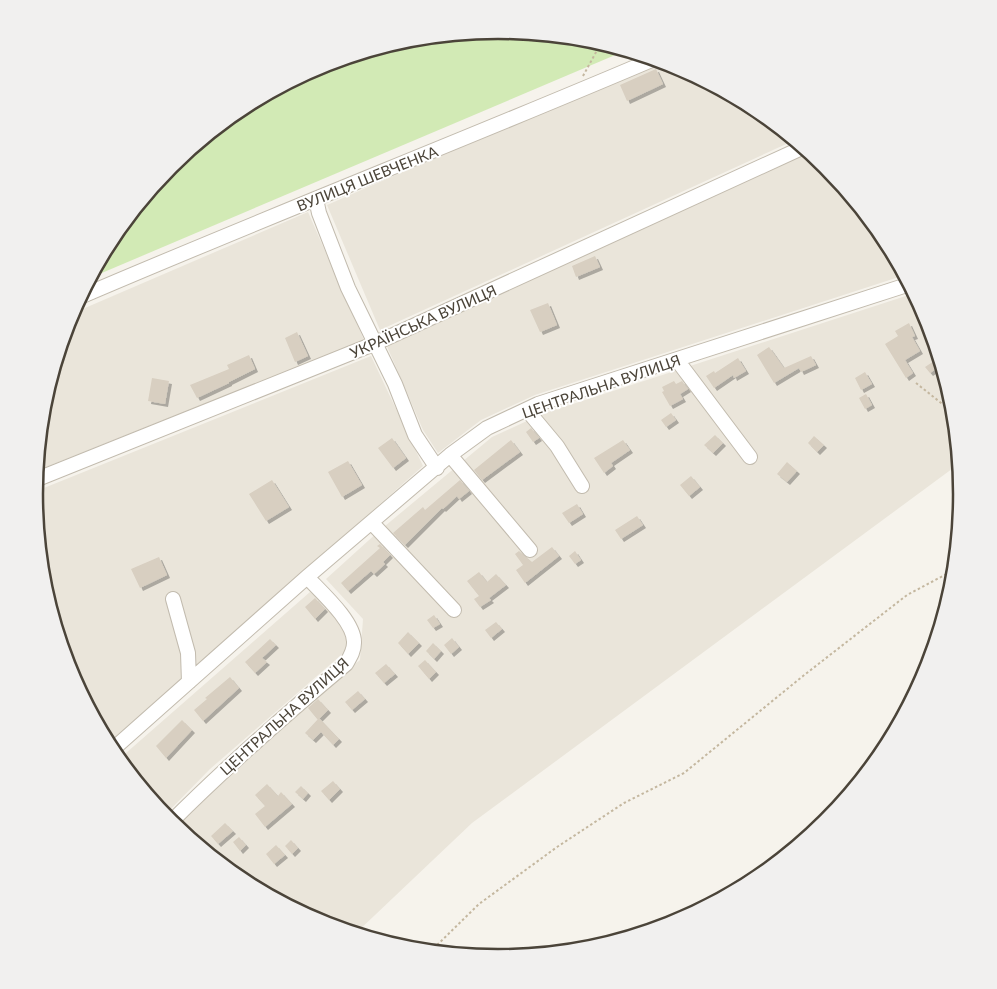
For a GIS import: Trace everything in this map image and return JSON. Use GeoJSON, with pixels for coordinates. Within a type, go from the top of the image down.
{"type":"FeatureCollection","features":[{"type":"Feature","properties":{"kind":"street","name":"ВУЛИЦЯ ШЕВЧЕНКА"},"geometry":{"type":"LineString","coordinates":[[90,293],[543,107],[645,63]]}},
{"type":"Feature","properties":{"kind":"street","name":"УКРАЇНСЬКА ВУЛИЦЯ"},"geometry":{"type":"LineString","coordinates":[[44,477],[376,343],[797,150]]}},
{"type":"Feature","properties":{"kind":"street"},"geometry":{"type":"LineString","coordinates":[[316,199],[319,213],[348,288],[395,384],[415,435],[437,468]]}},
{"type":"Feature","properties":{"kind":"street","name":"ЦЕНТРАЛЬНА ВУЛИЦЯ"},"geometry":{"type":"LineString","coordinates":[[118,744],[307,577],[450,455],[487,428],[538,404],[903,286]]}},
{"type":"Feature","properties":{"kind":"street"},"geometry":{"type":"LineString","coordinates":[[678,360],[750,457]]}},
{"type":"Feature","properties":{"kind":"street"},"geometry":{"type":"LineString","coordinates":[[527,410],[557,446],[582,486]]}},
{"type":"Feature","properties":{"kind":"street"},"geometry":{"type":"LineString","coordinates":[[450,455],[530,550]]}},
{"type":"Feature","properties":{"kind":"street"},"geometry":{"type":"LineString","coordinates":[[372,523],[454,610]]}},
{"type":"Feature","properties":{"kind":"street","name":"ЦЕНТРАЛЬНА ВУЛИЦЯ"},"geometry":{"type":"LineString","coordinates":[[176,817],[217,776],[346,664],[352,653],[354,641],[351,628],[329,600],[307,577]]}},
{"type":"Feature","properties":{"kind":"street"},"geometry":{"type":"LineString","coordinates":[[173,599],[188,653],[189,682]]}},
{"type":"Feature","properties":{"kind":"path"},"geometry":{"type":"LineString","coordinates":[[583,76],[597,50]]}},
{"type":"Feature","properties":{"kind":"path"},"geometry":{"type":"LineString","coordinates":[[916,383],[945,406]]}},
{"type":"Feature","properties":{"kind":"path"},"geometry":{"type":"LineString","coordinates":[[437,946],[479,904],[557,847],[624,802],[684,773],[803,676],[907,595],[947,574]]}},
{"type":"Feature","properties":{"kind":"shaded area"},"geometry":{"type":"Polygon","coordinates":[[[649,64],[673,73],[726,100],[752,116],[788,143],[380,330],[327,205],[649,64]]]}},
{"type":"Feature","properties":{"kind":"shaded area"},"geometry":{"type":"Polygon","coordinates":[[[803,155],[821,172],[860,217],[898,277],[535,395],[481,420],[438,453],[423,430],[386,344],[803,155]]]}},
{"type":"Feature","properties":{"kind":"shaded area"},"geometry":{"type":"Polygon","coordinates":[[[308,212],[364,340],[44,468],[47,435],[58,377],[82,309],[308,212]]]}},
{"type":"Feature","properties":{"kind":"shaded area"},"geometry":{"type":"Polygon","coordinates":[[[908,295],[920,320],[939,377],[950,435],[953,468],[472,823],[361,929],[324,916],[271,889],[245,873],[221,856],[181,821],[299,709],[360,660],[363,619],[326,579],[379,531],[492,437],[542,414],[908,295]]]}},
{"type":"Feature","properties":{"kind":"shaded area"},"geometry":{"type":"Polygon","coordinates":[[[371,356],[423,466],[115,739],[77,669],[58,612],[47,554],[43,488],[371,356]]]}},
{"type":"Feature","properties":{"kind":"shaded area"},"geometry":{"type":"Polygon","coordinates":[[[310,592],[322,601],[345,628],[348,649],[210,769],[170,810],[124,754],[310,592]]]}},
{"type":"Feature","properties":{"kind":"green space"},"geometry":{"type":"Polygon","coordinates":[[[469,40],[528,40],[558,43],[617,54],[100,274],[137,217],[176,172],[198,152],[245,116],[271,100],[324,73],[381,54],[439,43],[469,40]]]}},
{"type":"Feature","properties":{"kind":"building"},"geometry":{"type":"Polygon","coordinates":[[[656,69],[663,84],[627,101],[620,85],[656,69]]]}},
{"type":"Feature","properties":{"kind":"building"},"geometry":{"type":"Polygon","coordinates":[[[595,256],[600,267],[576,277],[572,266],[595,256]]]}},
{"type":"Feature","properties":{"kind":"building"},"geometry":{"type":"Polygon","coordinates":[[[548,303],[557,325],[540,332],[530,310],[548,303]]]}},
{"type":"Feature","properties":{"kind":"building"},"geometry":{"type":"Polygon","coordinates":[[[909,323],[915,336],[912,337],[920,351],[905,360],[913,373],[906,378],[885,344],[898,336],[895,331],[909,323]]]}},
{"type":"Feature","properties":{"kind":"building"},"geometry":{"type":"Polygon","coordinates":[[[297,332],[308,356],[295,362],[285,338],[297,332]]]}},
{"type":"Feature","properties":{"kind":"building"},"geometry":{"type":"Polygon","coordinates":[[[769,347],[784,368],[811,356],[816,365],[801,372],[799,368],[774,383],[757,355],[769,347]]]}},
{"type":"Feature","properties":{"kind":"building"},"geometry":{"type":"Polygon","coordinates":[[[249,355],[255,369],[197,398],[190,385],[229,369],[227,365],[249,355]]]}},
{"type":"Feature","properties":{"kind":"building"},"geometry":{"type":"Polygon","coordinates":[[[738,358],[746,371],[734,378],[733,375],[714,388],[706,376],[714,371],[715,373],[738,358]]]}},
{"type":"Feature","properties":{"kind":"building"},"geometry":{"type":"Polygon","coordinates":[[[934,361],[936,369],[930,373],[925,367],[934,361]]]}},
{"type":"Feature","properties":{"kind":"building"},"geometry":{"type":"Polygon","coordinates":[[[865,372],[872,384],[861,390],[855,378],[865,372]]]}},
{"type":"Feature","properties":{"kind":"building"},"geometry":{"type":"Polygon","coordinates":[[[152,378],[169,381],[165,404],[148,401],[152,378]]]}},
{"type":"Feature","properties":{"kind":"building"},"geometry":{"type":"Polygon","coordinates":[[[674,381],[676,384],[682,381],[688,389],[680,394],[683,399],[670,406],[662,392],[664,391],[662,387],[674,381]]]}},
{"type":"Feature","properties":{"kind":"building"},"geometry":{"type":"Polygon","coordinates":[[[866,394],[872,405],[865,409],[859,398],[866,394]]]}},
{"type":"Feature","properties":{"kind":"building"},"geometry":{"type":"Polygon","coordinates":[[[671,413],[676,420],[666,427],[661,420],[671,413]]]}},
{"type":"Feature","properties":{"kind":"building"},"geometry":{"type":"Polygon","coordinates":[[[531,428],[539,438],[533,442],[526,432],[531,428]]]}},
{"type":"Feature","properties":{"kind":"building"},"geometry":{"type":"Polygon","coordinates":[[[715,435],[723,443],[713,453],[704,445],[715,435]]]}},
{"type":"Feature","properties":{"kind":"building"},"geometry":{"type":"Polygon","coordinates":[[[814,436],[824,445],[817,452],[808,443],[814,436]]]}},
{"type":"Feature","properties":{"kind":"building"},"geometry":{"type":"Polygon","coordinates":[[[392,438],[406,458],[393,468],[378,448],[392,438]]]}},
{"type":"Feature","properties":{"kind":"building"},"geometry":{"type":"Polygon","coordinates":[[[511,440],[520,452],[482,480],[474,470],[511,440]]]}},
{"type":"Feature","properties":{"kind":"building"},"geometry":{"type":"Polygon","coordinates":[[[623,440],[630,450],[611,463],[613,466],[604,473],[594,458],[623,440]]]}},
{"type":"Feature","properties":{"kind":"building"},"geometry":{"type":"Polygon","coordinates":[[[348,461],[362,485],[342,497],[328,472],[348,461]]]}},
{"type":"Feature","properties":{"kind":"building"},"geometry":{"type":"Polygon","coordinates":[[[787,462],[797,471],[787,482],[777,474],[787,462]]]}},
{"type":"Feature","properties":{"kind":"building"},"geometry":{"type":"Polygon","coordinates":[[[691,476],[700,487],[689,496],[680,485],[691,476]]]}},
{"type":"Feature","properties":{"kind":"building"},"geometry":{"type":"Polygon","coordinates":[[[272,480],[289,507],[266,521],[249,494],[272,480]]]}},
{"type":"Feature","properties":{"kind":"building"},"geometry":{"type":"Polygon","coordinates":[[[460,480],[469,491],[459,499],[457,496],[442,508],[405,545],[393,533],[423,507],[425,510],[460,480]]]}},
{"type":"Feature","properties":{"kind":"building"},"geometry":{"type":"Polygon","coordinates":[[[577,504],[583,514],[569,523],[562,513],[577,504]]]}},
{"type":"Feature","properties":{"kind":"building"},"geometry":{"type":"Polygon","coordinates":[[[637,516],[643,525],[621,539],[615,530],[637,516]]]}},
{"type":"Feature","properties":{"kind":"building"},"geometry":{"type":"Polygon","coordinates":[[[380,544],[390,555],[383,562],[385,564],[374,574],[371,571],[348,591],[341,583],[380,548],[377,546],[380,544]]]}},
{"type":"Feature","properties":{"kind":"building"},"geometry":{"type":"Polygon","coordinates":[[[552,547],[559,556],[525,583],[516,570],[523,565],[515,554],[519,551],[532,562],[552,547]]]}},
{"type":"Feature","properties":{"kind":"building"},"geometry":{"type":"Polygon","coordinates":[[[575,551],[581,560],[575,564],[569,556],[575,551]]]}},
{"type":"Feature","properties":{"kind":"building"},"geometry":{"type":"Polygon","coordinates":[[[159,557],[167,575],[140,588],[131,569],[159,557]]]}},
{"type":"Feature","properties":{"kind":"building"},"geometry":{"type":"Polygon","coordinates":[[[479,572],[487,582],[496,574],[506,585],[489,598],[491,600],[480,607],[474,599],[479,596],[467,581],[479,572]]]}},
{"type":"Feature","properties":{"kind":"building"},"geometry":{"type":"Polygon","coordinates":[[[315,598],[325,609],[315,619],[305,607],[315,598]]]}},
{"type":"Feature","properties":{"kind":"building"},"geometry":{"type":"Polygon","coordinates":[[[434,615],[440,624],[433,628],[427,620],[434,615]]]}},
{"type":"Feature","properties":{"kind":"building"},"geometry":{"type":"Polygon","coordinates":[[[496,622],[502,629],[491,638],[485,630],[496,622]]]}},
{"type":"Feature","properties":{"kind":"building"},"geometry":{"type":"Polygon","coordinates":[[[408,632],[419,643],[408,654],[398,643],[408,632]]]}},
{"type":"Feature","properties":{"kind":"building"},"geometry":{"type":"Polygon","coordinates":[[[452,638],[459,647],[451,654],[444,645],[452,638]]]}},
{"type":"Feature","properties":{"kind":"building"},"geometry":{"type":"Polygon","coordinates":[[[270,639],[276,645],[262,658],[267,662],[255,673],[245,662],[270,639]]]}},
{"type":"Feature","properties":{"kind":"building"},"geometry":{"type":"Polygon","coordinates":[[[433,643],[441,651],[434,659],[426,651],[433,643]]]}},
{"type":"Feature","properties":{"kind":"building"},"geometry":{"type":"Polygon","coordinates":[[[425,660],[436,672],[429,679],[418,666],[425,660]]]}},
{"type":"Feature","properties":{"kind":"building"},"geometry":{"type":"Polygon","coordinates":[[[386,664],[395,674],[384,683],[375,673],[386,664]]]}},
{"type":"Feature","properties":{"kind":"building"},"geometry":{"type":"Polygon","coordinates":[[[230,677],[239,688],[203,721],[194,710],[230,677]]]}},
{"type":"Feature","properties":{"kind":"building"},"geometry":{"type":"Polygon","coordinates":[[[358,691],[365,699],[352,710],[345,702],[358,691]]]}},
{"type":"Feature","properties":{"kind":"building"},"geometry":{"type":"Polygon","coordinates":[[[318,699],[328,710],[318,720],[308,708],[318,699]]]}},
{"type":"Feature","properties":{"kind":"building"},"geometry":{"type":"Polygon","coordinates":[[[319,718],[339,739],[333,745],[321,732],[313,740],[305,733],[319,718]]]}},
{"type":"Feature","properties":{"kind":"building"},"geometry":{"type":"Polygon","coordinates":[[[182,720],[192,730],[166,758],[156,746],[182,720]]]}},
{"type":"Feature","properties":{"kind":"building"},"geometry":{"type":"Polygon","coordinates":[[[333,781],[340,789],[329,800],[321,791],[333,781]]]}},
{"type":"Feature","properties":{"kind":"building"},"geometry":{"type":"Polygon","coordinates":[[[267,784],[278,796],[281,792],[292,804],[265,827],[255,814],[265,806],[255,795],[267,784]]]}},
{"type":"Feature","properties":{"kind":"building"},"geometry":{"type":"Polygon","coordinates":[[[301,786],[308,793],[303,799],[295,792],[301,786]]]}},
{"type":"Feature","properties":{"kind":"building"},"geometry":{"type":"Polygon","coordinates":[[[225,823],[233,831],[218,844],[211,836],[225,823]]]}},
{"type":"Feature","properties":{"kind":"building"},"geometry":{"type":"Polygon","coordinates":[[[239,837],[246,845],[240,851],[233,842],[239,837]]]}},
{"type":"Feature","properties":{"kind":"building"},"geometry":{"type":"Polygon","coordinates":[[[291,840],[298,848],[292,854],[285,846],[291,840]]]}},
{"type":"Feature","properties":{"kind":"building"},"geometry":{"type":"Polygon","coordinates":[[[276,845],[285,855],[274,864],[266,854],[276,845]]]}}]}
